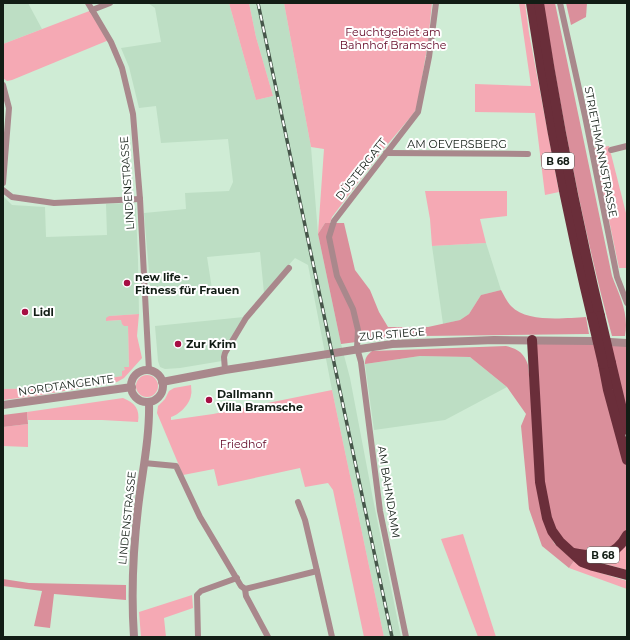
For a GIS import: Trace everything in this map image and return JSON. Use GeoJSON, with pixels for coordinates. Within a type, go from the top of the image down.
{"type":"FeatureCollection","features":[{"type":"Feature","properties":{"kind":"highway","name":"B 68"},"geometry":{"type":"LineString","coordinates":[[531,3],[545,91],[562,182],[607,364],[627,430]]}},
{"type":"Feature","properties":{"kind":"highway","name":"B 68"},"geometry":{"type":"LineString","coordinates":[[539,3],[570,181],[596,316]]}},
{"type":"Feature","properties":{"kind":"highway","name":"B 68"},"geometry":{"type":"LineString","coordinates":[[532,340],[540,482],[547,518],[552,531],[560,542],[582,562],[627,575]]}},
{"type":"Feature","properties":{"kind":"highway","name":"B 68"},"geometry":{"type":"LineString","coordinates":[[607,364],[608,390],[627,460]]}},
{"type":"Feature","properties":{"kind":"highway","name":"B 68"},"geometry":{"type":"LineString","coordinates":[[571,552],[596,556],[606,554],[614,550],[623,542],[627,535]]}},
{"type":"Feature","properties":{"kind":"street","name":"LINDENSTRASSE"},"geometry":{"type":"LineString","coordinates":[[88,3],[111,42],[122,68],[133,114],[140,199],[149,371]]}},
{"type":"Feature","properties":{"kind":"street"},"geometry":{"type":"LineString","coordinates":[[92,10],[110,3]]}},
{"type":"Feature","properties":{"kind":"street","name":"DÜSTERGATT"},"geometry":{"type":"LineString","coordinates":[[357,348],[358,330],[353,309],[337,276],[329,237],[334,221],[418,112],[436,3]]}},
{"type":"Feature","properties":{"kind":"street","name":"STRIETHMANNSTRASSE"},"geometry":{"type":"LineString","coordinates":[[560,3],[585,116],[617,278],[627,303]]}},
{"type":"Feature","properties":{"kind":"street"},"geometry":{"type":"LineString","coordinates":[[3,84],[9,108],[3,183]]}},
{"type":"Feature","properties":{"kind":"street","name":"STRIETHMANNSTRASSE"},"geometry":{"type":"LineString","coordinates":[[611,150],[627,146]]}},
{"type":"Feature","properties":{"kind":"street","name":"AM OEVERSBERG"},"geometry":{"type":"LineString","coordinates":[[386,153],[528,154]]}},
{"type":"Feature","properties":{"kind":"street"},"geometry":{"type":"LineString","coordinates":[[3,190],[12,197],[54,203],[140,199]]}},
{"type":"Feature","properties":{"kind":"street"},"geometry":{"type":"LineString","coordinates":[[225,370],[225,353],[246,318],[289,268]]}},
{"type":"Feature","properties":{"kind":"street","name":"ZUR STIEGE"},"geometry":{"type":"LineString","coordinates":[[162,382],[357,348],[392,344],[532,340],[627,343]]}},
{"type":"Feature","properties":{"kind":"street","name":"AM BAHNDAMM"},"geometry":{"type":"LineString","coordinates":[[357,348],[361,362],[380,511],[406,637]]}},
{"type":"Feature","properties":{"kind":"street"},"geometry":{"type":"LineString","coordinates":[[144,371],[157,374],[162,382],[162,391],[160,396],[157,399],[148,402],[135,396],[132,388],[136,375],[144,371]]}},
{"type":"Feature","properties":{"kind":"street","name":"NORDTANGENTE"},"geometry":{"type":"LineString","coordinates":[[3,405],[132,388]]}},
{"type":"Feature","properties":{"kind":"street","name":"LINDENSTRASSE"},"geometry":{"type":"LineString","coordinates":[[134,637],[133,567],[149,424],[148,402]]}},
{"type":"Feature","properties":{"kind":"street"},"geometry":{"type":"LineString","coordinates":[[144,463],[176,466],[200,517],[245,589],[246,596],[268,637]]}},
{"type":"Feature","properties":{"kind":"street"},"geometry":{"type":"LineString","coordinates":[[298,502],[305,520],[332,637]]}},
{"type":"Feature","properties":{"kind":"street"},"geometry":{"type":"LineString","coordinates":[[245,589],[317,571]]}},
{"type":"Feature","properties":{"kind":"street"},"geometry":{"type":"LineString","coordinates":[[198,637],[197,595],[201,591],[237,578]]}},
{"type":"Feature","properties":{"kind":"shaded area"},"geometry":{"type":"Polygon","coordinates":[[[3,3],[28,3],[42,29],[3,44],[3,3]]]}},
{"type":"Feature","properties":{"kind":"shaded area"},"geometry":{"type":"Polygon","coordinates":[[[148,3],[229,3],[256,100],[273,96],[256,37],[249,3],[284,3],[311,147],[318,234],[341,344],[350,378],[401,637],[384,637],[332,390],[308,265],[295,258],[264,293],[260,252],[207,257],[212,289],[191,292],[191,294],[181,295],[180,292],[151,296],[144,213],[186,209],[185,193],[229,191],[233,182],[228,139],[161,143],[156,106],[139,108],[129,67],[121,48],[161,42],[155,8],[148,3]]]}},
{"type":"Feature","properties":{"kind":"shaded area"},"geometry":{"type":"Polygon","coordinates":[[[543,3],[555,3],[612,276],[625,312],[625,336],[612,336],[601,295],[573,170],[543,3]]]}},
{"type":"Feature","properties":{"kind":"shaded area"},"geometry":{"type":"Polygon","coordinates":[[[566,3],[587,3],[586,17],[571,25],[566,3]]]}},
{"type":"Feature","properties":{"kind":"shaded area"},"geometry":{"type":"Polygon","coordinates":[[[3,196],[12,205],[45,207],[46,237],[107,235],[106,204],[127,203],[132,204],[136,209],[139,314],[109,316],[107,321],[122,320],[128,326],[129,367],[122,376],[52,388],[3,389],[3,196]]]}},
{"type":"Feature","properties":{"kind":"shaded area"},"geometry":{"type":"Polygon","coordinates":[[[325,223],[344,223],[355,270],[370,290],[379,312],[388,327],[428,327],[460,320],[469,314],[481,295],[501,290],[511,306],[527,315],[547,318],[586,317],[589,334],[423,336],[387,338],[341,344],[318,234],[325,223]]]}},
{"type":"Feature","properties":{"kind":"shaded area"},"geometry":{"type":"Polygon","coordinates":[[[486,243],[501,290],[481,295],[469,314],[460,320],[443,324],[432,246],[486,243]]]}},
{"type":"Feature","properties":{"kind":"shaded area"},"geometry":{"type":"Polygon","coordinates":[[[244,317],[222,361],[180,368],[165,369],[160,367],[158,361],[155,326],[244,317]]]}},
{"type":"Feature","properties":{"kind":"shaded area"},"geometry":{"type":"Polygon","coordinates":[[[532,340],[597,341],[627,460],[627,535],[614,550],[571,552],[547,518],[532,340]]]}},
{"type":"Feature","properties":{"kind":"shaded area"},"geometry":{"type":"Polygon","coordinates":[[[606,341],[627,343],[627,430],[606,341]]]}},
{"type":"Feature","properties":{"kind":"shaded area"},"geometry":{"type":"Polygon","coordinates":[[[506,346],[520,352],[525,357],[528,365],[545,523],[554,543],[574,561],[569,568],[542,546],[529,509],[521,426],[526,414],[507,387],[470,357],[420,356],[365,364],[365,360],[372,351],[506,346]]]}},
{"type":"Feature","properties":{"kind":"shaded area"},"geometry":{"type":"Polygon","coordinates":[[[420,356],[470,357],[507,387],[445,420],[374,430],[365,364],[420,356]]]}},
{"type":"Feature","properties":{"kind":"shaded area"},"geometry":{"type":"Polygon","coordinates":[[[27,412],[28,424],[3,427],[3,415],[27,412]]]}},
{"type":"Feature","properties":{"kind":"shaded area"},"geometry":{"type":"Polygon","coordinates":[[[3,579],[29,583],[126,585],[126,600],[54,594],[50,628],[34,626],[42,591],[3,586],[3,579]]]}},
{"type":"Feature","properties":{"kind":"green space"},"geometry":{"type":"Polygon","coordinates":[[[229,3],[249,3],[256,37],[273,96],[256,100],[229,3]]]}},
{"type":"Feature","properties":{"kind":"green space","name":"Feuchtgebiet am Bahnhof Bramsche"},"geometry":{"type":"Polygon","coordinates":[[[284,3],[432,3],[428,42],[417,108],[332,217],[330,223],[325,223],[318,234],[324,149],[311,147],[284,3]]]}},
{"type":"Feature","properties":{"kind":"green space"},"geometry":{"type":"Polygon","coordinates":[[[519,3],[525,3],[529,33],[559,192],[545,195],[535,113],[475,112],[475,84],[531,86],[519,3]]]}},
{"type":"Feature","properties":{"kind":"green space"},"geometry":{"type":"Polygon","coordinates":[[[92,10],[109,40],[12,80],[7,81],[3,78],[3,44],[92,10]]]}},
{"type":"Feature","properties":{"kind":"green space"},"geometry":{"type":"Polygon","coordinates":[[[609,146],[627,217],[627,268],[619,268],[594,148],[609,146]]]}},
{"type":"Feature","properties":{"kind":"green space"},"geometry":{"type":"Polygon","coordinates":[[[425,191],[507,191],[507,216],[480,219],[486,243],[432,246],[430,219],[425,191]]]}},
{"type":"Feature","properties":{"kind":"green space"},"geometry":{"type":"Polygon","coordinates":[[[139,314],[137,336],[142,358],[124,378],[117,382],[3,400],[3,389],[52,388],[122,376],[122,371],[125,370],[124,367],[129,367],[128,326],[124,326],[121,320],[106,321],[106,318],[109,316],[139,314]]]}},
{"type":"Feature","properties":{"kind":"green space"},"geometry":{"type":"Polygon","coordinates":[[[147,375],[155,378],[158,386],[155,394],[147,397],[139,394],[136,386],[139,378],[147,375]]]}},
{"type":"Feature","properties":{"kind":"green space","name":"Friedhof"},"geometry":{"type":"Polygon","coordinates":[[[191,385],[189,402],[181,412],[171,417],[171,420],[213,414],[332,390],[384,637],[364,637],[333,490],[328,483],[305,487],[300,468],[218,486],[214,469],[183,475],[157,413],[158,406],[165,399],[169,391],[174,388],[191,385]]]}},
{"type":"Feature","properties":{"kind":"green space"},"geometry":{"type":"Polygon","coordinates":[[[123,398],[134,404],[136,407],[138,422],[102,420],[28,420],[27,412],[123,398]]]}},
{"type":"Feature","properties":{"kind":"green space"},"geometry":{"type":"Polygon","coordinates":[[[28,424],[28,447],[3,446],[3,427],[28,424]]]}},
{"type":"Feature","properties":{"kind":"green space"},"geometry":{"type":"Polygon","coordinates":[[[463,534],[496,637],[478,637],[441,539],[463,534]]]}},
{"type":"Feature","properties":{"kind":"green space"},"geometry":{"type":"Polygon","coordinates":[[[627,543],[627,570],[584,558],[627,543]]]}},
{"type":"Feature","properties":{"kind":"green space"},"geometry":{"type":"Polygon","coordinates":[[[574,561],[591,570],[627,581],[627,589],[569,568],[574,561]]]}},
{"type":"Feature","properties":{"kind":"green space"},"geometry":{"type":"Polygon","coordinates":[[[192,595],[193,608],[164,618],[166,637],[141,637],[139,612],[192,595]]]}},
{"type":"Feature","properties":{"kind":"railway"},"geometry":{"type":"LineString","coordinates":[[258,3],[392,637]]}},
{"type":"Feature","properties":{"kind":"place","name":"new life - Fitness für Frauen"},"geometry":{"type":"Point","coordinates":[127,283]}},
{"type":"Feature","properties":{"kind":"place","name":"Lidl"},"geometry":{"type":"Point","coordinates":[25,312]}},
{"type":"Feature","properties":{"kind":"place","name":"Zur Krim"},"geometry":{"type":"Point","coordinates":[178,344]}},
{"type":"Feature","properties":{"kind":"place","name":"Dallmann Villa Bramsche"},"geometry":{"type":"Point","coordinates":[209,400]}}]}
